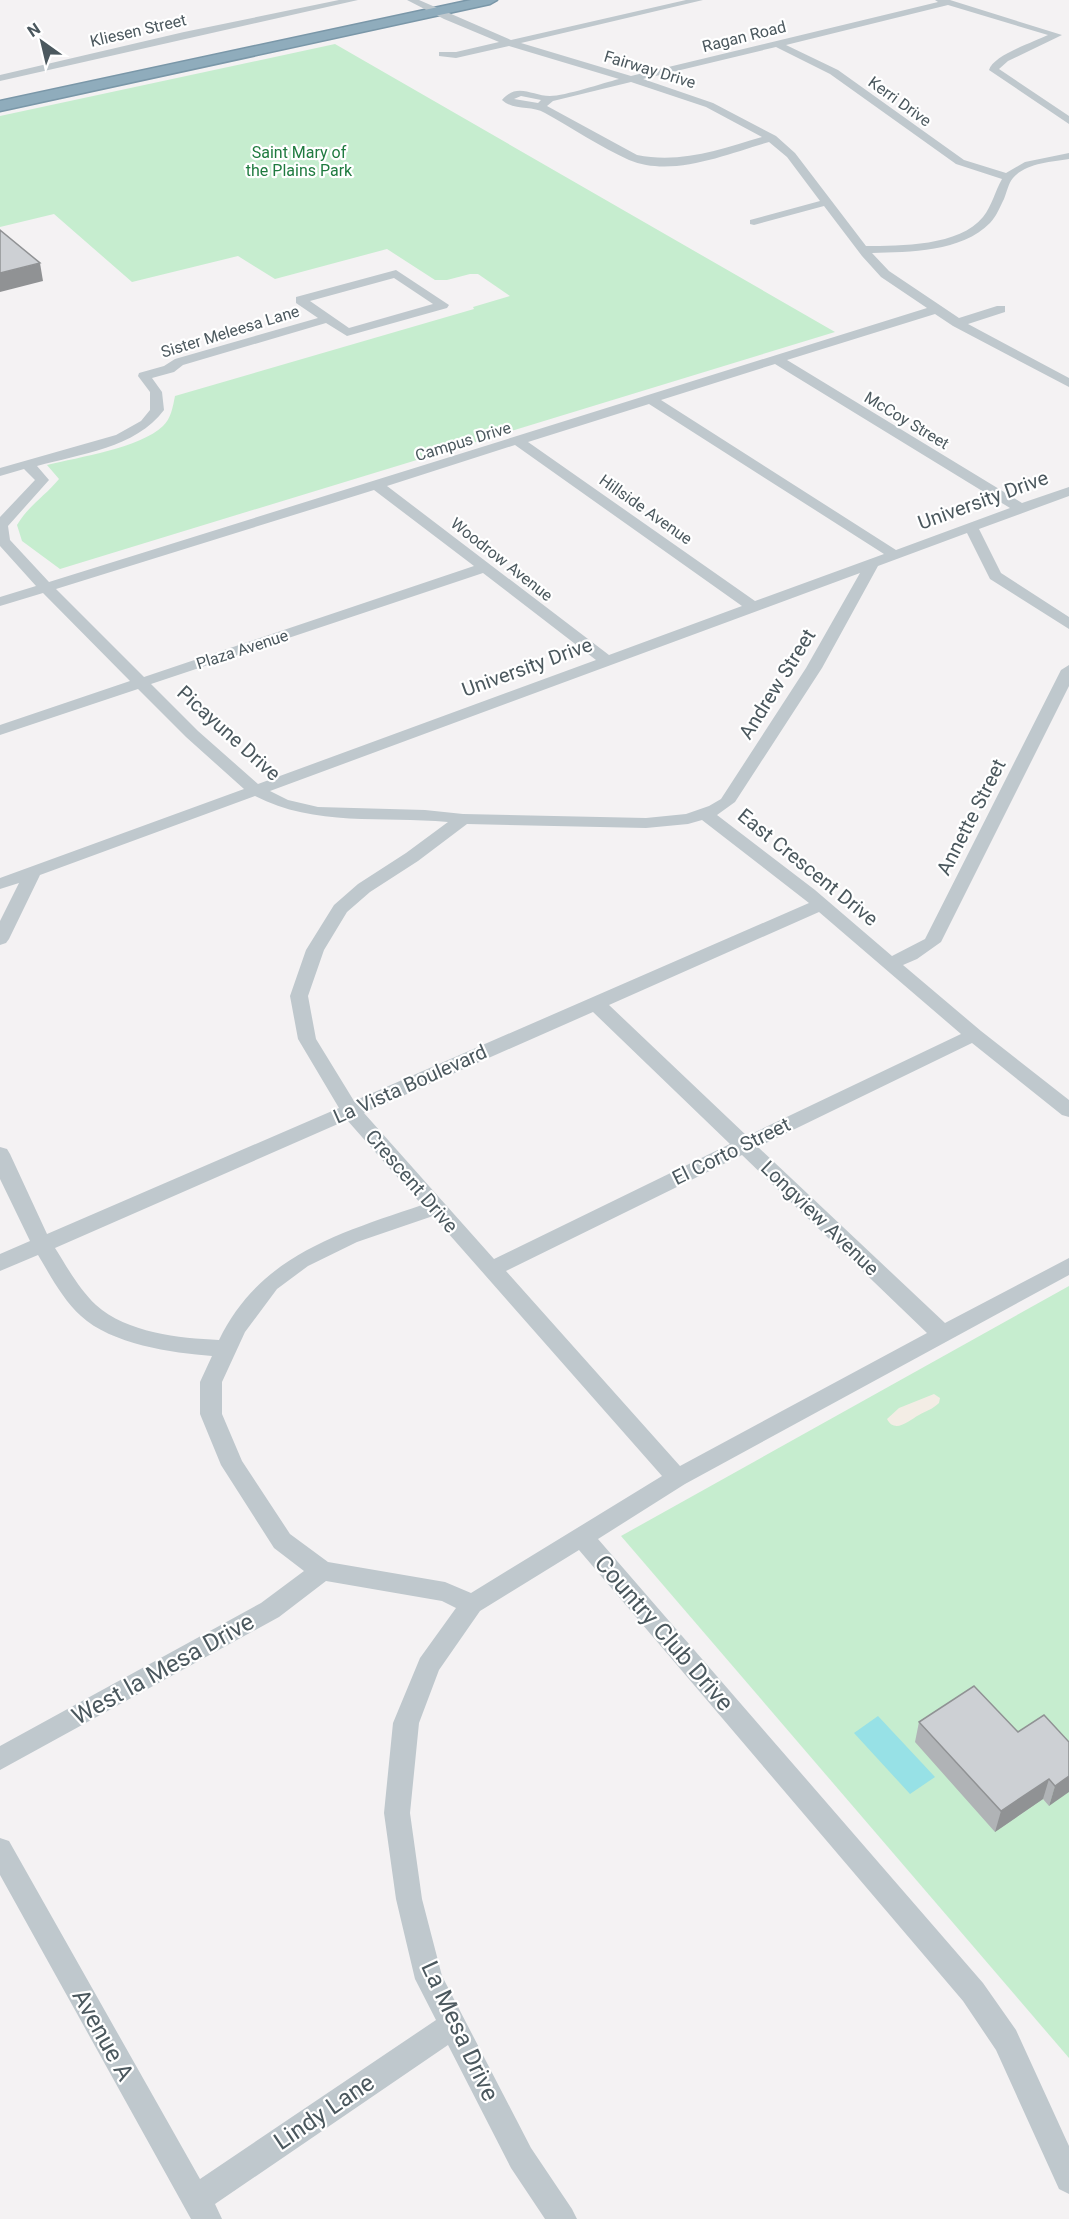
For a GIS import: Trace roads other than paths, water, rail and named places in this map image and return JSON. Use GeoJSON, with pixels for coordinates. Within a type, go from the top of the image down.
{"type":"FeatureCollection","features":[{"type":"Feature","properties":{"kind":"highway"},"geometry":{"type":"LineString","coordinates":[[0,106],[490,0]]}},
{"type":"Feature","properties":{"kind":"street","name":"Kliesen Street"},"geometry":{"type":"LineString","coordinates":[[0,78],[184,35],[353,0]]}},
{"type":"Feature","properties":{"kind":"street","name":"Fairway Drive"},"geometry":{"type":"LineString","coordinates":[[412,0],[508,43],[686,96],[726,112],[772,138],[791,155],[863,250],[885,274],[935,310],[1069,383]]}},
{"type":"Feature","properties":{"kind":"street"},"geometry":{"type":"LineString","coordinates":[[442,54],[456,54],[698,0]]}},
{"type":"Feature","properties":{"kind":"street"},"geometry":{"type":"LineString","coordinates":[[943,1],[1057,34],[1004,59],[994,67],[994,70],[1069,121]]}},
{"type":"Feature","properties":{"kind":"street","name":"Ragan Road"},"geometry":{"type":"LineString","coordinates":[[772,138],[676,162],[648,162],[626,154],[545,103],[630,79],[943,1]]}},
{"type":"Feature","properties":{"kind":"street","name":"Kerri Drive"},"geometry":{"type":"LineString","coordinates":[[777,44],[834,72],[960,162],[1008,177]]}},
{"type":"Feature","properties":{"kind":"street"},"geometry":{"type":"LineString","coordinates":[[863,250],[916,248],[945,241],[972,230],[987,220],[1008,177],[1029,165],[1069,156]]}},
{"type":"Feature","properties":{"kind":"street"},"geometry":{"type":"LineString","coordinates":[[754,222],[827,202]]}},
{"type":"Feature","properties":{"kind":"street","name":"Sister Meleesa Lane"},"geometry":{"type":"LineString","coordinates":[[396,273],[443,304],[347,332],[328,319],[300,300],[396,273]]}},
{"type":"Feature","properties":{"kind":"street"},"geometry":{"type":"LineString","coordinates":[[957,323],[1001,309]]}},
{"type":"Feature","properties":{"kind":"street","name":"Campus Drive"},"geometry":{"type":"LineString","coordinates":[[0,602],[935,310]]}},
{"type":"Feature","properties":{"kind":"street","name":"Sister Meleesa Lane"},"geometry":{"type":"LineString","coordinates":[[0,471],[121,438],[146,424],[157,410],[156,392],[144,376],[169,369],[178,362],[328,319]]}},
{"type":"Feature","properties":{"kind":"street","name":"McCoy Street"},"geometry":{"type":"LineString","coordinates":[[777,360],[1020,508]]}},
{"type":"Feature","properties":{"kind":"street"},"geometry":{"type":"LineString","coordinates":[[652,399],[895,555]]}},
{"type":"Feature","properties":{"kind":"street","name":"Hillside Avenue"},"geometry":{"type":"LineString","coordinates":[[518,441],[753,607]]}},
{"type":"Feature","properties":{"kind":"street"},"geometry":{"type":"LineString","coordinates":[[26,464],[42,480],[30,494],[12,508],[1,526],[3,541],[46,588]]}},
{"type":"Feature","properties":{"kind":"street","name":"Woodrow Avenue"},"geometry":{"type":"LineString","coordinates":[[377,485],[606,660]]}},
{"type":"Feature","properties":{"kind":"street","name":"University Drive"},"geometry":{"type":"LineString","coordinates":[[0,884],[1068,492]]}},
{"type":"Feature","properties":{"kind":"street"},"geometry":{"type":"LineString","coordinates":[[971,527],[995,576],[1069,624]]}},
{"type":"Feature","properties":{"kind":"street","name":"Andrew Street"},"geometry":{"type":"LineString","coordinates":[[705,814],[727,802],[814,668],[872,564]]}},
{"type":"Feature","properties":{"kind":"street","name":"Plaza Avenue"},"geometry":{"type":"LineString","coordinates":[[0,730],[483,568]]}},
{"type":"Feature","properties":{"kind":"street","name":"Picayune Drive"},"geometry":{"type":"LineString","coordinates":[[46,588],[192,734],[254,789],[283,804],[318,812],[425,815],[463,819]]}},
{"type":"Feature","properties":{"kind":"street","name":"Annette Street"},"geometry":{"type":"LineString","coordinates":[[891,963],[911,955],[932,942],[1069,670]]}},
{"type":"Feature","properties":{"kind":"street"},"geometry":{"type":"LineString","coordinates":[[463,819],[646,823],[688,819],[705,814]]}},
{"type":"Feature","properties":{"kind":"street","name":"East Crescent Drive"},"geometry":{"type":"LineString","coordinates":[[705,814],[820,904],[974,1035],[1069,1110]]}},
{"type":"Feature","properties":{"kind":"street","name":"Crescent Drive"},"geometry":{"type":"LineString","coordinates":[[463,819],[412,858],[364,888],[340,909],[315,950],[299,996],[307,1039],[350,1110],[677,1478]]}},
{"type":"Feature","properties":{"kind":"street"},"geometry":{"type":"LineString","coordinates":[[0,939],[33,872]]}},
{"type":"Feature","properties":{"kind":"street","name":"La Vista Boulevard"},"geometry":{"type":"LineString","coordinates":[[0,1263],[820,904]]}},
{"type":"Feature","properties":{"kind":"street","name":"Longview Avenue"},"geometry":{"type":"LineString","coordinates":[[595,1003],[942,1334]]}},
{"type":"Feature","properties":{"kind":"street","name":"El Corto Street"},"geometry":{"type":"LineString","coordinates":[[490,1270],[974,1035]]}},
{"type":"Feature","properties":{"kind":"street"},"geometry":{"type":"LineString","coordinates":[[0,1154],[41,1245],[76,1296],[93,1314],[135,1334],[188,1348],[226,1349]]}},
{"type":"Feature","properties":{"kind":"street"},"geometry":{"type":"LineString","coordinates":[[435,1208],[350,1237],[301,1261],[270,1284],[236,1328],[211,1382],[212,1414],[232,1465],[282,1541],[321,1571],[445,1592],[471,1604],[582,1537]]}},
{"type":"Feature","properties":{"kind":"street","name":"Country Club Drive"},"geometry":{"type":"LineString","coordinates":[[1069,1266],[677,1478],[582,1537],[910,1922],[973,1992],[1006,2040],[1069,2179]]}},
{"type":"Feature","properties":{"kind":"street","name":"West la Mesa Drive"},"geometry":{"type":"LineString","coordinates":[[0,1759],[270,1610],[321,1571]]}},
{"type":"Feature","properties":{"kind":"street","name":"La Mesa Drive"},"geometry":{"type":"LineString","coordinates":[[471,1604],[429,1665],[406,1723],[397,1813],[409,1899],[429,1979],[521,2158],[562,2219]]}},
{"type":"Feature","properties":{"kind":"street","name":"Avenue A"},"geometry":{"type":"LineString","coordinates":[[0,1850],[201,2209]]}},
{"type":"Feature","properties":{"kind":"street","name":"Lindy Lane"},"geometry":{"type":"LineString","coordinates":[[201,2209],[453,2025]]}},
{"type":"Feature","properties":{"kind":"water"},"geometry":{"type":"Polygon","coordinates":[[[878,1716],[935,1777],[910,1794],[854,1733],[878,1716]]]}},
{"type":"Feature","properties":{"kind":"park label","name":"Saint Mary of the Plains Park"},"geometry":{"type":"Point","coordinates":[299,161]}}]}
